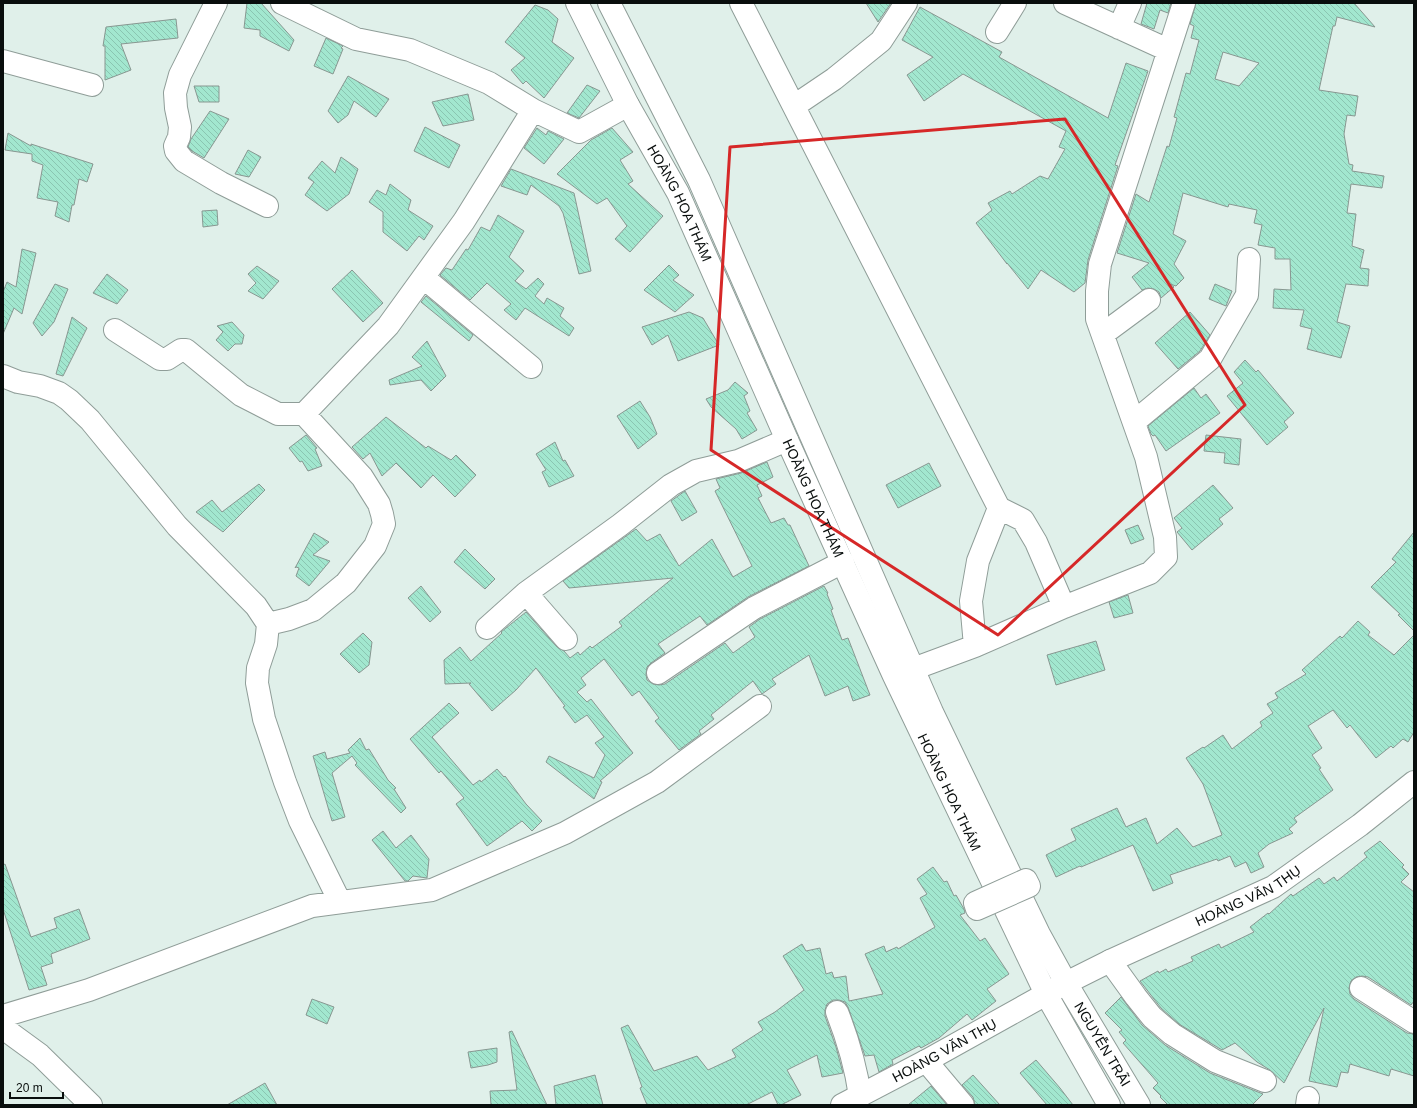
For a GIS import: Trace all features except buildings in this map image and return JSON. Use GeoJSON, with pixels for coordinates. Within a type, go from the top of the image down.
{"type":"FeatureCollection","features":[{"type":"Feature","properties":{"kind":"street"},"geometry":{"type":"LineString","coordinates":[[216,3],[180,75],[175,93],[180,127],[179,137],[175,146],[176,151],[184,161],[221,183],[267,206]]}},
{"type":"Feature","properties":{"kind":"street"},"geometry":{"type":"LineString","coordinates":[[282,3],[356,39],[410,50],[489,83],[533,110],[579,132],[628,105]]}},
{"type":"Feature","properties":{"kind":"street","name":"HOÀNG HOA THÁM"},"geometry":{"type":"LineString","coordinates":[[577,3],[628,105],[678,193],[842,562],[904,673],[932,712],[1039,934],[1066,983]]}},
{"type":"Feature","properties":{"kind":"street","name":"HOÀNG HOA THÁM"},"geometry":{"type":"LineString","coordinates":[[609,3],[699,180],[904,673],[1046,994]]}},
{"type":"Feature","properties":{"kind":"street"},"geometry":{"type":"LineString","coordinates":[[741,3],[999,508],[1023,520],[1036,542],[1064,607]]}},
{"type":"Feature","properties":{"kind":"street"},"geometry":{"type":"LineString","coordinates":[[794,106],[834,79],[881,41],[906,3]]}},
{"type":"Feature","properties":{"kind":"street"},"geometry":{"type":"LineString","coordinates":[[997,32],[1015,3]]}},
{"type":"Feature","properties":{"kind":"street"},"geometry":{"type":"LineString","coordinates":[[1065,3],[1168,50]]}},
{"type":"Feature","properties":{"kind":"street"},"geometry":{"type":"LineString","coordinates":[[1119,28],[1130,3]]}},
{"type":"Feature","properties":{"kind":"street"},"geometry":{"type":"LineString","coordinates":[[904,673],[975,646],[1064,607],[1150,573],[1166,557],[1165,538],[1146,457],[1097,320],[1097,291],[1100,264],[1184,3]]}},
{"type":"Feature","properties":{"kind":"street"},"geometry":{"type":"LineString","coordinates":[[3,61],[92,85]]}},
{"type":"Feature","properties":{"kind":"street"},"geometry":{"type":"LineString","coordinates":[[115,330],[160,359],[167,359],[181,350],[186,350],[241,395],[278,414],[304,414],[388,326],[464,221],[533,110]]}},
{"type":"Feature","properties":{"kind":"street"},"geometry":{"type":"LineString","coordinates":[[1134,422],[1210,359],[1247,295],[1249,259]]}},
{"type":"Feature","properties":{"kind":"street"},"geometry":{"type":"LineString","coordinates":[[424,278],[531,366]]}},
{"type":"Feature","properties":{"kind":"street"},"geometry":{"type":"LineString","coordinates":[[1103,334],[1149,300]]}},
{"type":"Feature","properties":{"kind":"street"},"geometry":{"type":"LineString","coordinates":[[3,376],[18,382],[40,386],[59,393],[69,400],[90,420],[177,526],[256,606],[268,624],[266,644],[258,668],[257,683],[264,719],[300,821],[340,902]]}},
{"type":"Feature","properties":{"kind":"street"},"geometry":{"type":"LineString","coordinates":[[268,624],[289,619],[313,610],[346,583],[375,546],[384,524],[379,504],[362,477],[304,414]]}},
{"type":"Feature","properties":{"kind":"street"},"geometry":{"type":"LineString","coordinates":[[487,628],[526,593],[620,525],[671,485],[696,471],[738,461],[787,440]]}},
{"type":"Feature","properties":{"kind":"street"},"geometry":{"type":"LineString","coordinates":[[975,646],[971,601],[974,581],[978,561],[999,508]]}},
{"type":"Feature","properties":{"kind":"street"},"geometry":{"type":"LineString","coordinates":[[658,673],[754,608],[842,562]]}},
{"type":"Feature","properties":{"kind":"street"},"geometry":{"type":"LineString","coordinates":[[526,593],[566,639]]}},
{"type":"Feature","properties":{"kind":"street"},"geometry":{"type":"LineString","coordinates":[[3,1016],[89,990],[312,906],[432,890],[565,833],[657,782],[760,706]]}},
{"type":"Feature","properties":{"kind":"street","name":"HOÀNG VĂN THỤ"},"geometry":{"type":"LineString","coordinates":[[851,1101],[1066,983],[1110,961],[1273,887],[1360,826],[1414,782]]}},
{"type":"Feature","properties":{"kind":"street"},"geometry":{"type":"LineString","coordinates":[[1110,961],[1140,1002],[1152,1016],[1172,1034],[1215,1061],[1265,1081]]}},
{"type":"Feature","properties":{"kind":"street","name":"NGUYỄN TRÃI"},"geometry":{"type":"LineString","coordinates":[[1066,983],[1139,1105]]}},
{"type":"Feature","properties":{"kind":"street"},"geometry":{"type":"LineString","coordinates":[[1361,988],[1414,1022]]}},
{"type":"Feature","properties":{"kind":"street","name":"NGUYỄN TRÃI"},"geometry":{"type":"LineString","coordinates":[[1046,994],[1109,1105]]}},
{"type":"Feature","properties":{"kind":"street"},"geometry":{"type":"LineString","coordinates":[[837,1012],[848,1040],[857,1076],[851,1101]]}},
{"type":"Feature","properties":{"kind":"street"},"geometry":{"type":"LineString","coordinates":[[3,1028],[40,1054],[91,1105]]}},
{"type":"Feature","properties":{"kind":"street"},"geometry":{"type":"LineString","coordinates":[[926,1061],[963,1105]]}},
{"type":"Feature","properties":{"kind":"highlighted area"},"geometry":{"type":"Polygon","coordinates":[[[1065,119],[1245,405],[998,635],[711,450],[730,147],[1065,119]]]}}]}
